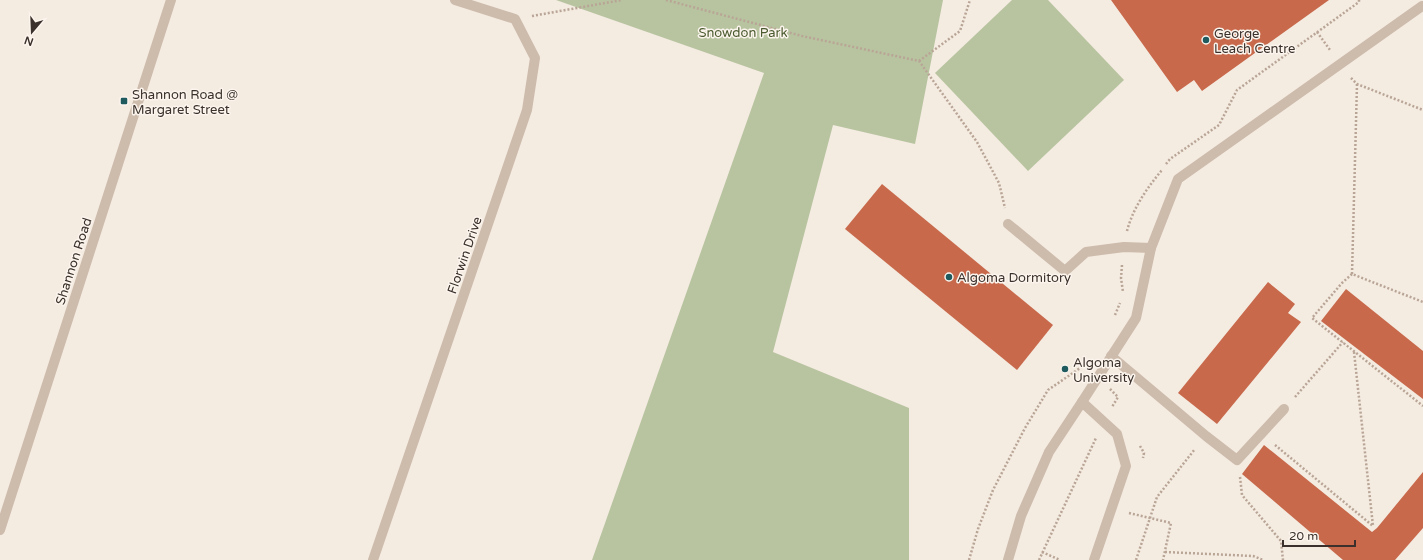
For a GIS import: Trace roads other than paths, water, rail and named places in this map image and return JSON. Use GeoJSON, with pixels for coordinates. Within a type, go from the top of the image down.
{"type":"FeatureCollection","features":[{"type":"Feature","properties":{"kind":"street","name":"Shannon Road"},"geometry":{"type":"LineString","coordinates":[[0,530],[171,0]]}},
{"type":"Feature","properties":{"kind":"street","name":"Florwin Drive"},"geometry":{"type":"LineString","coordinates":[[373,560],[527,110],[535,58],[515,19],[455,0]]}},
{"type":"Feature","properties":{"kind":"street"},"geometry":{"type":"LineString","coordinates":[[1008,560],[1021,516],[1049,452],[1136,318],[1151,248],[1178,179],[1340,65],[1421,4]]}},
{"type":"Feature","properties":{"kind":"street"},"geometry":{"type":"LineString","coordinates":[[1008,224],[1065,271],[1086,252],[1124,247],[1151,248]]}},
{"type":"Feature","properties":{"kind":"street"},"geometry":{"type":"LineString","coordinates":[[1111,356],[1206,436],[1237,460],[1284,409]]}},
{"type":"Feature","properties":{"kind":"street"},"geometry":{"type":"LineString","coordinates":[[1082,402],[1117,434],[1126,466],[1094,560]]}},
{"type":"Feature","properties":{"kind":"place","name":"George Leach Centre"},"geometry":{"type":"Point","coordinates":[1206,40]}},
{"type":"Feature","properties":{"kind":"place","name":"Shannon Road @ Margaret Street"},"geometry":{"type":"Point","coordinates":[124,101]}},
{"type":"Feature","properties":{"kind":"place","name":"Algoma Dormitory"},"geometry":{"type":"Point","coordinates":[949,277]}},
{"type":"Feature","properties":{"kind":"place","name":"Algoma University"},"geometry":{"type":"Point","coordinates":[1065,369]}},
{"type":"Feature","properties":{"kind":"park label","name":"Snowdon Park"},"geometry":{"type":"Point","coordinates":[743,32]}}]}
